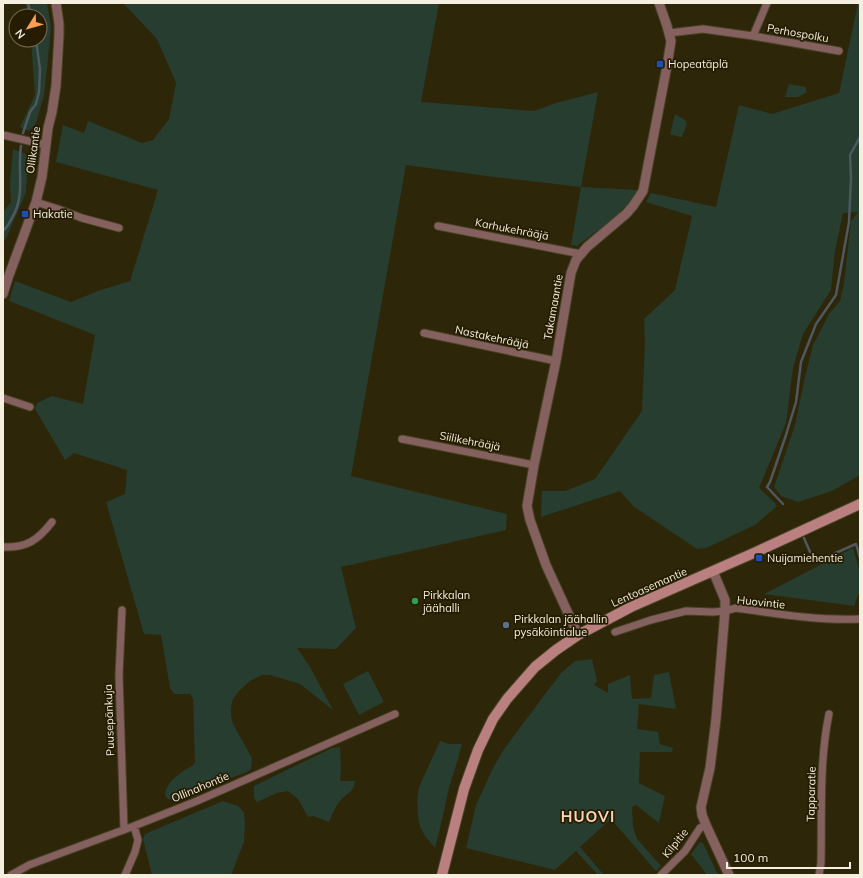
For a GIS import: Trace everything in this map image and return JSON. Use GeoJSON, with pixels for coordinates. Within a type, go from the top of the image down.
{"type":"FeatureCollection","features":[{"type":"Feature","properties":{"kind":"main road","name":"Lentoasemantie"},"geometry":{"type":"LineString","coordinates":[[442,875],[467,779],[478,750],[493,719],[507,699],[535,667],[578,635],[631,607],[860,504]]}},
{"type":"Feature","properties":{"kind":"street","name":"Ollikantie"},"geometry":{"type":"LineString","coordinates":[[3,294],[36,202],[42,177],[56,86],[59,24],[56,3]]}},
{"type":"Feature","properties":{"kind":"street","name":"Takamaantie"},"geometry":{"type":"LineString","coordinates":[[578,635],[546,565],[530,520],[527,506],[556,361],[571,273],[576,260],[587,247],[634,206],[643,190],[671,41],[659,3]]}},
{"type":"Feature","properties":{"kind":"street"},"geometry":{"type":"LineString","coordinates":[[669,33],[703,29],[753,36],[768,3]]}},
{"type":"Feature","properties":{"kind":"street","name":"Perhospolku"},"geometry":{"type":"LineString","coordinates":[[753,36],[839,51]]}},
{"type":"Feature","properties":{"kind":"street"},"geometry":{"type":"LineString","coordinates":[[3,135],[46,146]]}},
{"type":"Feature","properties":{"kind":"street"},"geometry":{"type":"LineString","coordinates":[[36,202],[82,218],[119,228]]}},
{"type":"Feature","properties":{"kind":"street","name":"Karhukehrääjä"},"geometry":{"type":"LineString","coordinates":[[438,226],[581,254]]}},
{"type":"Feature","properties":{"kind":"street","name":"Nastakehrääjä"},"geometry":{"type":"LineString","coordinates":[[424,333],[556,361]]}},
{"type":"Feature","properties":{"kind":"street"},"geometry":{"type":"LineString","coordinates":[[3,398],[30,407]]}},
{"type":"Feature","properties":{"kind":"street","name":"Siilikehrääjä"},"geometry":{"type":"LineString","coordinates":[[402,439],[534,466]]}},
{"type":"Feature","properties":{"kind":"street"},"geometry":{"type":"LineString","coordinates":[[3,547],[11,548],[29,544],[37,539],[52,522]]}},
{"type":"Feature","properties":{"kind":"street"},"geometry":{"type":"LineString","coordinates":[[713,571],[725,600],[725,611],[716,719],[710,768],[701,807],[706,825],[729,875]]}},
{"type":"Feature","properties":{"kind":"street","name":"Huovintie"},"geometry":{"type":"LineString","coordinates":[[615,632],[651,620],[686,611],[713,612],[736,608],[820,619],[860,619]]}},
{"type":"Feature","properties":{"kind":"street","name":"Puusepänkuja"},"geometry":{"type":"LineString","coordinates":[[122,610],[119,675],[124,830]]}},
{"type":"Feature","properties":{"kind":"street","name":"Ollinahontie"},"geometry":{"type":"LineString","coordinates":[[11,875],[29,865],[197,801],[395,714]]}},
{"type":"Feature","properties":{"kind":"street","name":"Tapparatie"},"geometry":{"type":"LineString","coordinates":[[819,875],[822,863],[822,764],[824,737],[829,714]]}},
{"type":"Feature","properties":{"kind":"street","name":"Kilpitie"},"geometry":{"type":"LineString","coordinates":[[661,875],[685,851],[700,828],[706,825]]}},
{"type":"Feature","properties":{"kind":"street"},"geometry":{"type":"LineString","coordinates":[[125,875],[135,852],[138,840],[134,826]]}},
{"type":"Feature","properties":{"kind":"green space"},"geometry":{"type":"Polygon","coordinates":[[[25,3],[47,3],[48,8],[27,8],[25,3]]]}},
{"type":"Feature","properties":{"kind":"green space"},"geometry":{"type":"Polygon","coordinates":[[[123,3],[439,3],[421,102],[534,111],[556,103],[598,92],[581,187],[406,165],[351,476],[507,514],[506,530],[341,567],[356,628],[336,649],[297,648],[310,667],[333,710],[300,684],[270,675],[262,675],[250,681],[233,699],[231,715],[233,724],[252,758],[251,769],[247,772],[172,800],[165,796],[165,792],[169,784],[195,762],[193,699],[190,694],[174,694],[170,688],[161,635],[144,634],[106,502],[125,494],[127,470],[74,453],[65,460],[35,409],[37,403],[52,396],[83,404],[95,335],[9,301],[15,281],[71,302],[98,291],[130,281],[158,190],[56,162],[63,125],[84,133],[88,121],[142,143],[153,140],[169,119],[176,83],[157,39],[123,3]]]}},
{"type":"Feature","properties":{"kind":"green space"},"geometry":{"type":"Polygon","coordinates":[[[858,3],[860,3],[860,475],[832,491],[798,502],[781,496],[774,487],[795,425],[813,345],[829,314],[840,301],[844,283],[851,221],[858,212],[843,213],[835,251],[831,290],[803,334],[793,368],[786,423],[759,488],[775,503],[776,507],[755,525],[706,548],[697,549],[633,506],[620,491],[541,517],[542,491],[565,491],[595,479],[642,411],[645,342],[644,319],[675,290],[692,216],[646,202],[651,193],[716,207],[739,105],[772,114],[839,93],[858,3]]]}},
{"type":"Feature","properties":{"kind":"green space"},"geometry":{"type":"Polygon","coordinates":[[[48,9],[51,27],[44,96],[36,123],[29,131],[20,127],[35,95],[32,48],[48,48],[48,9]]]}},
{"type":"Feature","properties":{"kind":"green space"},"geometry":{"type":"Polygon","coordinates":[[[789,84],[806,87],[806,93],[798,97],[785,97],[789,84]]]}},
{"type":"Feature","properties":{"kind":"green space"},"geometry":{"type":"Polygon","coordinates":[[[675,114],[687,123],[682,137],[670,134],[675,114]]]}},
{"type":"Feature","properties":{"kind":"green space"},"geometry":{"type":"Polygon","coordinates":[[[13,149],[28,155],[26,192],[6,239],[3,241],[3,212],[11,202],[10,182],[13,149]]]}},
{"type":"Feature","properties":{"kind":"green space"},"geometry":{"type":"Polygon","coordinates":[[[581,187],[637,190],[629,203],[609,222],[577,246],[571,245],[581,187]]]}},
{"type":"Feature","properties":{"kind":"green space"},"geometry":{"type":"Polygon","coordinates":[[[853,548],[860,572],[860,590],[854,606],[764,594],[853,548]]]}},
{"type":"Feature","properties":{"kind":"green space"},"geometry":{"type":"Polygon","coordinates":[[[592,659],[597,681],[594,685],[608,693],[608,684],[630,675],[632,699],[651,698],[654,675],[669,672],[676,709],[639,704],[637,729],[658,732],[660,744],[673,748],[672,752],[640,752],[639,783],[665,796],[659,823],[636,805],[632,807],[633,827],[637,839],[661,866],[656,871],[611,819],[580,847],[604,875],[598,875],[576,851],[555,870],[466,848],[476,805],[493,768],[504,749],[561,673],[575,661],[592,659]]]}},
{"type":"Feature","properties":{"kind":"green space"},"geometry":{"type":"Polygon","coordinates":[[[368,671],[384,702],[359,715],[343,684],[368,671]]]}},
{"type":"Feature","properties":{"kind":"green space"},"geometry":{"type":"Polygon","coordinates":[[[440,741],[449,744],[462,744],[449,788],[435,848],[420,827],[417,801],[419,787],[440,741]]]}},
{"type":"Feature","properties":{"kind":"green space"},"geometry":{"type":"Polygon","coordinates":[[[340,747],[340,781],[355,781],[353,788],[342,798],[329,822],[313,816],[308,817],[298,799],[288,791],[277,793],[257,802],[254,798],[254,786],[332,748],[340,747]]]}},
{"type":"Feature","properties":{"kind":"green space"},"geometry":{"type":"Polygon","coordinates":[[[223,801],[238,806],[244,812],[244,842],[231,875],[152,875],[143,839],[145,834],[223,801]]]}},
{"type":"Feature","properties":{"kind":"green space"},"geometry":{"type":"Polygon","coordinates":[[[700,842],[703,843],[718,875],[707,875],[691,854],[700,842]]]}},
{"type":"Feature","properties":{"kind":"waterway"},"geometry":{"type":"LineString","coordinates":[[28,3],[29,8]]}},
{"type":"Feature","properties":{"kind":"waterway"},"geometry":{"type":"LineString","coordinates":[[23,133],[30,112],[36,104],[39,92],[40,69],[37,48]]}},
{"type":"Feature","properties":{"kind":"waterway"},"geometry":{"type":"LineString","coordinates":[[783,504],[767,487],[770,482],[796,402],[801,362],[816,324],[836,295],[849,222],[851,178],[850,155],[860,137]]}},
{"type":"Feature","properties":{"kind":"waterway"},"geometry":{"type":"LineString","coordinates":[[3,231],[12,218],[19,200],[21,146]]}},
{"type":"Feature","properties":{"kind":"waterway"},"geometry":{"type":"LineString","coordinates":[[804,538],[810,552]]}},
{"type":"Feature","properties":{"kind":"waterway"},"geometry":{"type":"LineString","coordinates":[[815,562],[856,544],[860,558]]}},
{"type":"Feature","properties":{"kind":"place","name":"Hopeatäplä"},"geometry":{"type":"Point","coordinates":[660,64]}},
{"type":"Feature","properties":{"kind":"place","name":"Hakatie"},"geometry":{"type":"Point","coordinates":[25,214]}},
{"type":"Feature","properties":{"kind":"place","name":"Nuijamiehentie"},"geometry":{"type":"Point","coordinates":[759,558]}},
{"type":"Feature","properties":{"kind":"place","name":"Pirkkalan jäähalli"},"geometry":{"type":"Point","coordinates":[415,601]}},
{"type":"Feature","properties":{"kind":"place","name":"Pirkkalan jäähallin pysäköintialue"},"geometry":{"type":"Point","coordinates":[506,625]}},
{"type":"Feature","properties":{"kind":"district","name":"HUOVI"},"geometry":{"type":"Point","coordinates":[588,816]}}]}
